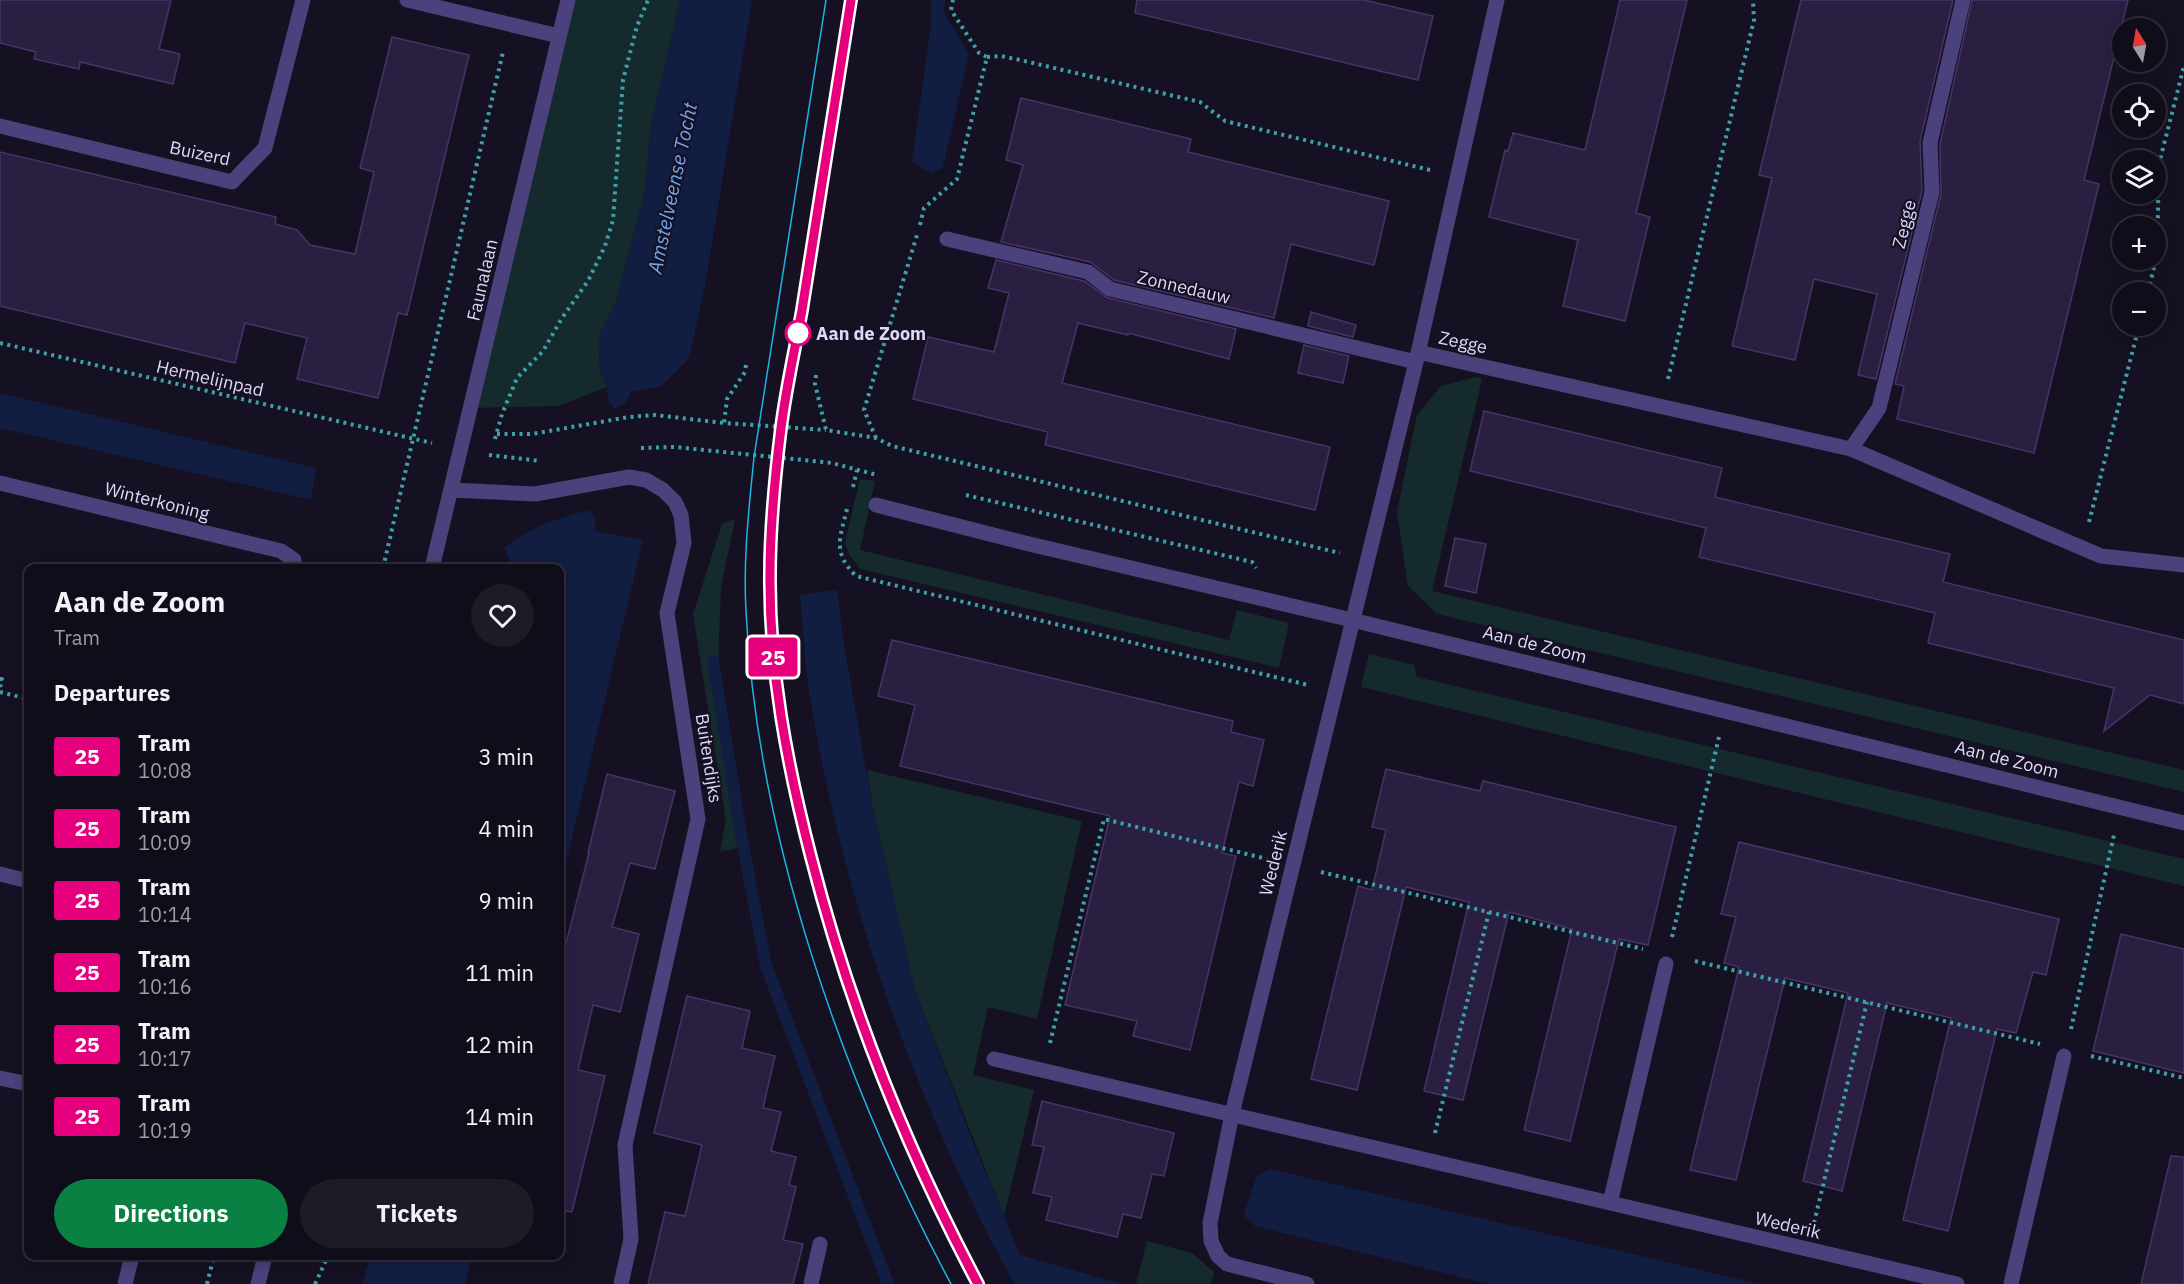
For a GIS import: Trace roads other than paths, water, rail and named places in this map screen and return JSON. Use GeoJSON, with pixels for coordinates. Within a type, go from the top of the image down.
{"type":"FeatureCollection","features":[{"type":"Feature","properties":{"kind":"street","name":"Buizerd"},"geometry":{"type":"LineString","coordinates":[[0,126],[232,182],[265,148],[303,0]]}},
{"type":"Feature","properties":{"kind":"street"},"geometry":{"type":"LineString","coordinates":[[407,0],[559,36]]}},
{"type":"Feature","properties":{"kind":"street","name":"Faunalaan"},"geometry":{"type":"LineString","coordinates":[[433,564],[568,0]]}},
{"type":"Feature","properties":{"kind":"street"},"geometry":{"type":"LineString","coordinates":[[1352,620],[1417,357],[1497,0]]}},
{"type":"Feature","properties":{"kind":"street","name":"Zegge"},"geometry":{"type":"LineString","coordinates":[[1851,448],[1880,408],[1932,192],[1930,143],[1963,0]]}},
{"type":"Feature","properties":{"kind":"street","name":"Zonnedauw"},"geometry":{"type":"LineString","coordinates":[[947,239],[1088,272],[1110,289],[1417,357]]}},
{"type":"Feature","properties":{"kind":"street","name":"Zegge"},"geometry":{"type":"LineString","coordinates":[[1417,357],[1661,406],[1851,448],[2101,556],[2184,565]]}},
{"type":"Feature","properties":{"kind":"street","name":"Buitendijks"},"geometry":{"type":"LineString","coordinates":[[451,490],[535,494],[629,477],[646,480],[663,490],[675,502],[681,515],[684,543],[667,613],[698,819],[625,1145],[631,1239],[621,1284]]}},
{"type":"Feature","properties":{"kind":"street","name":"Winterkoning"},"geometry":{"type":"LineString","coordinates":[[0,483],[280,551],[294,560],[294,564]]}},
{"type":"Feature","properties":{"kind":"street","name":"Aan de Zoom"},"geometry":{"type":"LineString","coordinates":[[876,505],[2184,823]]}},
{"type":"Feature","properties":{"kind":"street","name":"Wederik"},"geometry":{"type":"LineString","coordinates":[[1307,1284],[1227,1264],[1218,1256],[1211,1241],[1210,1222],[1232,1114],[1352,620]]}},
{"type":"Feature","properties":{"kind":"street"},"geometry":{"type":"LineString","coordinates":[[0,874],[24,880]]}},
{"type":"Feature","properties":{"kind":"street"},"geometry":{"type":"LineString","coordinates":[[1610,1203],[1667,960]]}},
{"type":"Feature","properties":{"kind":"street"},"geometry":{"type":"LineString","coordinates":[[2011,1284],[2065,1053]]}},
{"type":"Feature","properties":{"kind":"street","name":"Wederik"},"geometry":{"type":"LineString","coordinates":[[994,1059],[1957,1284]]}},
{"type":"Feature","properties":{"kind":"street"},"geometry":{"type":"LineString","coordinates":[[0,1077],[24,1083]]}},
{"type":"Feature","properties":{"kind":"street"},"geometry":{"type":"LineString","coordinates":[[811,1284],[820,1244]]}},
{"type":"Feature","properties":{"kind":"street"},"geometry":{"type":"LineString","coordinates":[[125,1284],[131,1260]]}},
{"type":"Feature","properties":{"kind":"street"},"geometry":{"type":"LineString","coordinates":[[258,1284],[264,1260]]}},
{"type":"Feature","properties":{"kind":"water","name":"Amstelveense Tocht"},"geometry":{"type":"Polygon","coordinates":[[[680,0],[752,0],[705,285],[689,358],[660,387],[631,392],[626,402],[615,409],[609,402],[607,387],[599,368],[600,334],[616,302],[645,191],[650,130],[680,0]]]}},
{"type":"Feature","properties":{"kind":"water"},"geometry":{"type":"Polygon","coordinates":[[[931,0],[946,0],[943,11],[969,54],[943,167],[931,174],[912,161],[931,25],[931,0]]]}},
{"type":"Feature","properties":{"kind":"water"},"geometry":{"type":"Polygon","coordinates":[[[0,393],[316,468],[311,500],[0,428],[0,393]]]}},
{"type":"Feature","properties":{"kind":"water"},"geometry":{"type":"Polygon","coordinates":[[[588,510],[595,518],[595,531],[643,540],[564,871],[564,564],[511,564],[504,548],[523,534],[554,520],[588,510]]]}},
{"type":"Feature","properties":{"kind":"water"},"geometry":{"type":"Polygon","coordinates":[[[837,590],[843,639],[872,804],[915,991],[971,1137],[1020,1255],[1122,1284],[1014,1284],[946,1145],[916,1074],[888,1002],[843,854],[825,779],[811,703],[800,595],[837,590]]]}},
{"type":"Feature","properties":{"kind":"water"},"geometry":{"type":"Polygon","coordinates":[[[1270,1169],[1760,1284],[1489,1284],[1255,1226],[1244,1215],[1256,1177],[1270,1169]]]}},
{"type":"Feature","properties":{"kind":"water"},"geometry":{"type":"Polygon","coordinates":[[[370,1260],[471,1260],[465,1284],[362,1284],[370,1260]]]}},
{"type":"Feature","properties":{"kind":"waterway"},"geometry":{"type":"LineString","coordinates":[[713,661],[742,840],[766,966],[888,1284]]}},
{"type":"Feature","properties":{"kind":"tram line"},"geometry":{"type":"LineString","coordinates":[[826,0],[754,457],[745,572],[746,611],[754,697],[768,784],[787,871],[812,958],[875,1126],[951,1284]]}},
{"type":"Feature","properties":{"kind":"tram line"},"geometry":{"type":"LineString","coordinates":[[851,0],[776,477],[770,574],[772,644],[786,748],[809,850],[841,962],[902,1126],[978,1284]]}},
{"type":"Feature","properties":{"kind":"tram line","name":"25"},"geometry":{"type":"LineString","coordinates":[[851,0],[781,427],[773,508],[770,573],[775,678],[792,784],[821,897],[859,1019],[931,1193],[978,1284]]}},
{"type":"Feature","properties":{"kind":"place","name":"Aan de Zoom"},"geometry":{"type":"Point","coordinates":[798,333]}}]}
